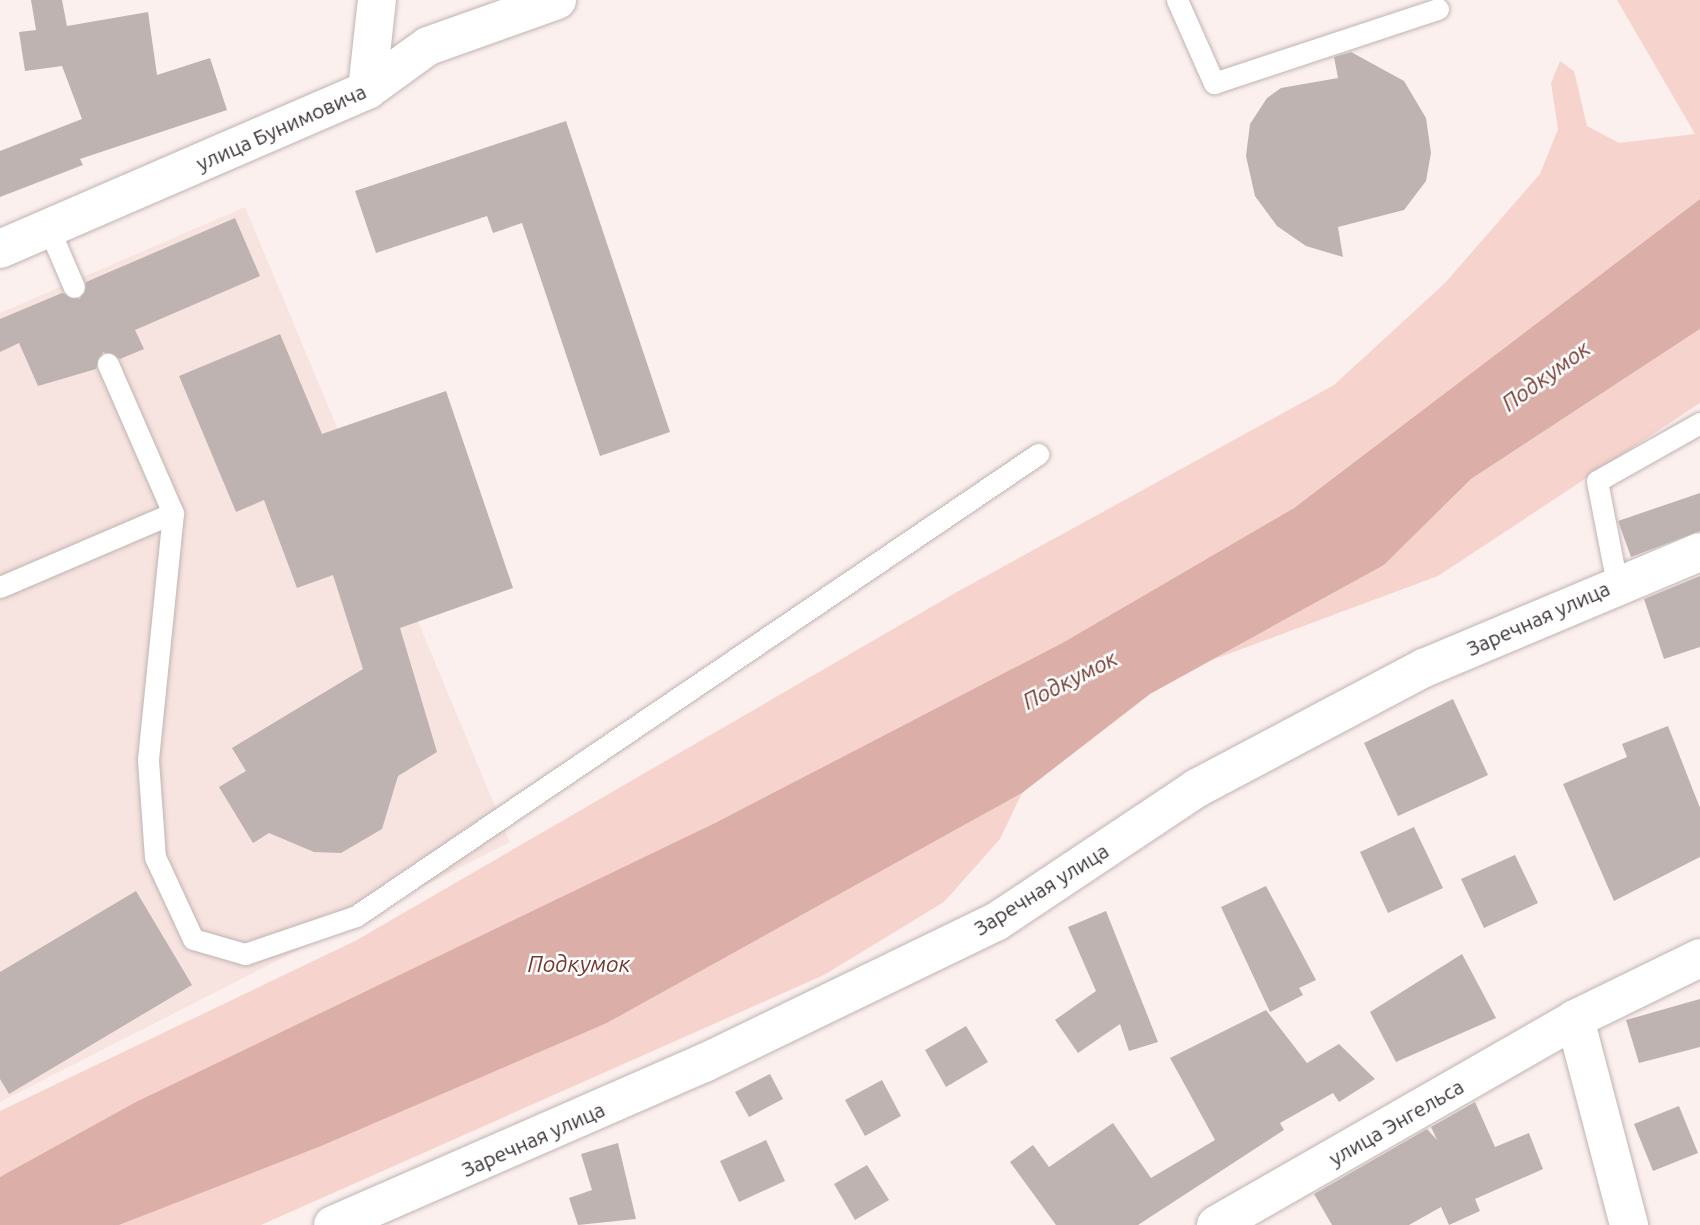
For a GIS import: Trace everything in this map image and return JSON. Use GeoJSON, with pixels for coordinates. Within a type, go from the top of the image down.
{"type":"FeatureCollection","features":[{"type":"Feature","properties":{"kind":"street"},"geometry":{"type":"LineString","coordinates":[[367,90],[377,0]]}},
{"type":"Feature","properties":{"kind":"street","name":"улица Бунимовича"},"geometry":{"type":"LineString","coordinates":[[0,249],[367,90],[428,46],[557,0]]}},
{"type":"Feature","properties":{"kind":"street","name":"Заречная улица"},"geometry":{"type":"LineString","coordinates":[[333,1225],[704,1063],[996,922],[1197,788],[1424,668],[1617,583],[1700,552]]}},
{"type":"Feature","properties":{"kind":"street","name":"улица Энгельса"},"geometry":{"type":"LineString","coordinates":[[1216,1225],[1576,1018],[1700,958]]}},
{"type":"Feature","properties":{"kind":"street"},"geometry":{"type":"LineString","coordinates":[[1576,1018],[1629,1225]]}},
{"type":"Feature","properties":{"kind":"lane"},"geometry":{"type":"LineString","coordinates":[[1177,0],[1214,83],[1438,9]]}},
{"type":"Feature","properties":{"kind":"lane"},"geometry":{"type":"LineString","coordinates":[[49,229],[74,287]]}},
{"type":"Feature","properties":{"kind":"lane"},"geometry":{"type":"LineString","coordinates":[[108,364],[173,513],[148,760],[155,857],[193,939],[245,954],[367,909],[1038,454]]}},
{"type":"Feature","properties":{"kind":"lane"},"geometry":{"type":"LineString","coordinates":[[1617,583],[1597,481],[1700,423]]}},
{"type":"Feature","properties":{"kind":"lane"},"geometry":{"type":"LineString","coordinates":[[0,587],[173,513]]}},
{"type":"Feature","properties":{"kind":"shaded area"},"geometry":{"type":"Polygon","coordinates":[[[1617,0],[1700,0],[1700,199],[1294,508],[1064,642],[715,823],[0,1177],[0,1111],[355,941],[957,592],[1334,385],[1445,283],[1540,174],[1558,129],[1551,83],[1560,61],[1574,71],[1587,126],[1619,143],[1695,134],[1617,0]]]}},
{"type":"Feature","properties":{"kind":"shaded area"},"geometry":{"type":"Polygon","coordinates":[[[245,207],[510,842],[0,1102],[0,313],[245,207]]]}},
{"type":"Feature","properties":{"kind":"shaded area"},"geometry":{"type":"Polygon","coordinates":[[[1700,329],[1700,403],[1438,576],[1212,660],[1384,565],[1471,479],[1700,329]]]}},
{"type":"Feature","properties":{"kind":"shaded area"},"geometry":{"type":"Polygon","coordinates":[[[1022,793],[1000,839],[944,902],[824,975],[261,1225],[119,1225],[607,1023],[1022,793]]]}},
{"type":"Feature","properties":{"kind":"water","name":"Подкумок"},"geometry":{"type":"Polygon","coordinates":[[[1700,199],[1700,329],[1471,479],[1384,565],[1150,694],[1022,793],[607,1023],[321,1146],[119,1225],[0,1225],[0,1177],[136,1102],[715,823],[1064,642],[1294,508],[1700,199]]]}},
{"type":"Feature","properties":{"kind":"building"},"geometry":{"type":"Polygon","coordinates":[[[31,0],[62,0],[67,26],[148,12],[157,75],[210,58],[227,110],[80,159],[83,165],[0,197],[0,151],[82,119],[62,66],[25,71],[19,32],[36,30],[31,0]]]}},
{"type":"Feature","properties":{"kind":"building"},"geometry":{"type":"Polygon","coordinates":[[[1351,52],[1404,81],[1426,118],[1431,153],[1426,181],[1404,210],[1338,227],[1343,257],[1306,246],[1277,226],[1255,196],[1246,156],[1250,124],[1267,98],[1281,88],[1338,78],[1334,57],[1351,52]]]}},
{"type":"Feature","properties":{"kind":"building"},"geometry":{"type":"Polygon","coordinates":[[[566,121],[670,432],[600,456],[522,223],[493,233],[487,216],[376,253],[355,191],[566,121]]]}},
{"type":"Feature","properties":{"kind":"building"},"geometry":{"type":"Polygon","coordinates":[[[235,218],[260,276],[135,330],[144,349],[120,359],[103,352],[96,369],[38,386],[19,343],[0,352],[0,319],[62,293],[80,299],[86,282],[235,218]]]}},
{"type":"Feature","properties":{"kind":"building"},"geometry":{"type":"Polygon","coordinates":[[[280,334],[322,434],[446,391],[513,588],[400,628],[437,752],[398,776],[382,829],[341,853],[314,852],[269,833],[253,843],[219,787],[246,771],[232,748],[363,669],[333,575],[297,588],[264,500],[236,512],[179,376],[280,334]]]}},
{"type":"Feature","properties":{"kind":"building"},"geometry":{"type":"Polygon","coordinates":[[[1700,493],[1700,531],[1631,557],[1618,521],[1700,493]]]}},
{"type":"Feature","properties":{"kind":"building"},"geometry":{"type":"Polygon","coordinates":[[[1700,576],[1700,647],[1664,659],[1644,599],[1700,576]]]}},
{"type":"Feature","properties":{"kind":"building"},"geometry":{"type":"Polygon","coordinates":[[[1453,699],[1488,775],[1398,816],[1364,743],[1453,699]]]}},
{"type":"Feature","properties":{"kind":"building"},"geometry":{"type":"Polygon","coordinates":[[[1668,726],[1700,808],[1700,857],[1614,901],[1563,784],[1627,757],[1622,744],[1668,726]]]}},
{"type":"Feature","properties":{"kind":"building"},"geometry":{"type":"Polygon","coordinates":[[[1414,827],[1443,888],[1388,913],[1360,852],[1414,827]]]}},
{"type":"Feature","properties":{"kind":"building"},"geometry":{"type":"Polygon","coordinates":[[[1515,855],[1538,903],[1484,928],[1461,879],[1515,855]]]}},
{"type":"Feature","properties":{"kind":"building"},"geometry":{"type":"Polygon","coordinates":[[[1266,886],[1316,980],[1299,988],[1303,995],[1270,1012],[1221,907],[1266,886]]]}},
{"type":"Feature","properties":{"kind":"building"},"geometry":{"type":"Polygon","coordinates":[[[136,891],[192,985],[9,1094],[0,1079],[0,972],[136,891]]]}},
{"type":"Feature","properties":{"kind":"building"},"geometry":{"type":"Polygon","coordinates":[[[1106,911],[1158,1042],[1129,1051],[1120,1024],[1078,1053],[1055,1020],[1096,991],[1068,927],[1106,911]]]}},
{"type":"Feature","properties":{"kind":"building"},"geometry":{"type":"Polygon","coordinates":[[[1462,954],[1496,1018],[1396,1062],[1370,1012],[1462,954]]]}},
{"type":"Feature","properties":{"kind":"building"},"geometry":{"type":"Polygon","coordinates":[[[1700,999],[1700,1047],[1639,1063],[1626,1020],[1700,999]]]}},
{"type":"Feature","properties":{"kind":"building"},"geometry":{"type":"Polygon","coordinates":[[[1266,1010],[1307,1063],[1339,1044],[1375,1079],[1339,1102],[1333,1093],[1280,1123],[1284,1130],[1138,1225],[1056,1225],[1010,1162],[1033,1145],[1049,1167],[1113,1123],[1151,1178],[1215,1140],[1170,1058],[1266,1010]]]}},
{"type":"Feature","properties":{"kind":"building"},"geometry":{"type":"Polygon","coordinates":[[[966,1026],[988,1062],[946,1087],[925,1050],[966,1026]]]}},
{"type":"Feature","properties":{"kind":"building"},"geometry":{"type":"Polygon","coordinates":[[[770,1074],[783,1099],[749,1117],[735,1092],[770,1074]]]}},
{"type":"Feature","properties":{"kind":"building"},"geometry":{"type":"Polygon","coordinates":[[[882,1080],[901,1116],[865,1136],[845,1100],[882,1080]]]}},
{"type":"Feature","properties":{"kind":"building"},"geometry":{"type":"Polygon","coordinates":[[[1475,1102],[1495,1147],[1529,1133],[1543,1169],[1475,1199],[1480,1211],[1449,1225],[1441,1207],[1409,1225],[1332,1225],[1314,1194],[1427,1129],[1437,1140],[1431,1127],[1475,1102]]]}},
{"type":"Feature","properties":{"kind":"building"},"geometry":{"type":"Polygon","coordinates":[[[1679,1106],[1698,1153],[1653,1171],[1634,1124],[1679,1106]]]}},
{"type":"Feature","properties":{"kind":"building"},"geometry":{"type":"Polygon","coordinates":[[[766,1140],[785,1181],[739,1202],[720,1161],[766,1140]]]}},
{"type":"Feature","properties":{"kind":"building"},"geometry":{"type":"Polygon","coordinates":[[[618,1143],[636,1219],[578,1225],[569,1198],[592,1190],[581,1154],[618,1143]]]}},
{"type":"Feature","properties":{"kind":"building"},"geometry":{"type":"Polygon","coordinates":[[[867,1165],[889,1200],[855,1220],[834,1184],[867,1165]]]}}]}
